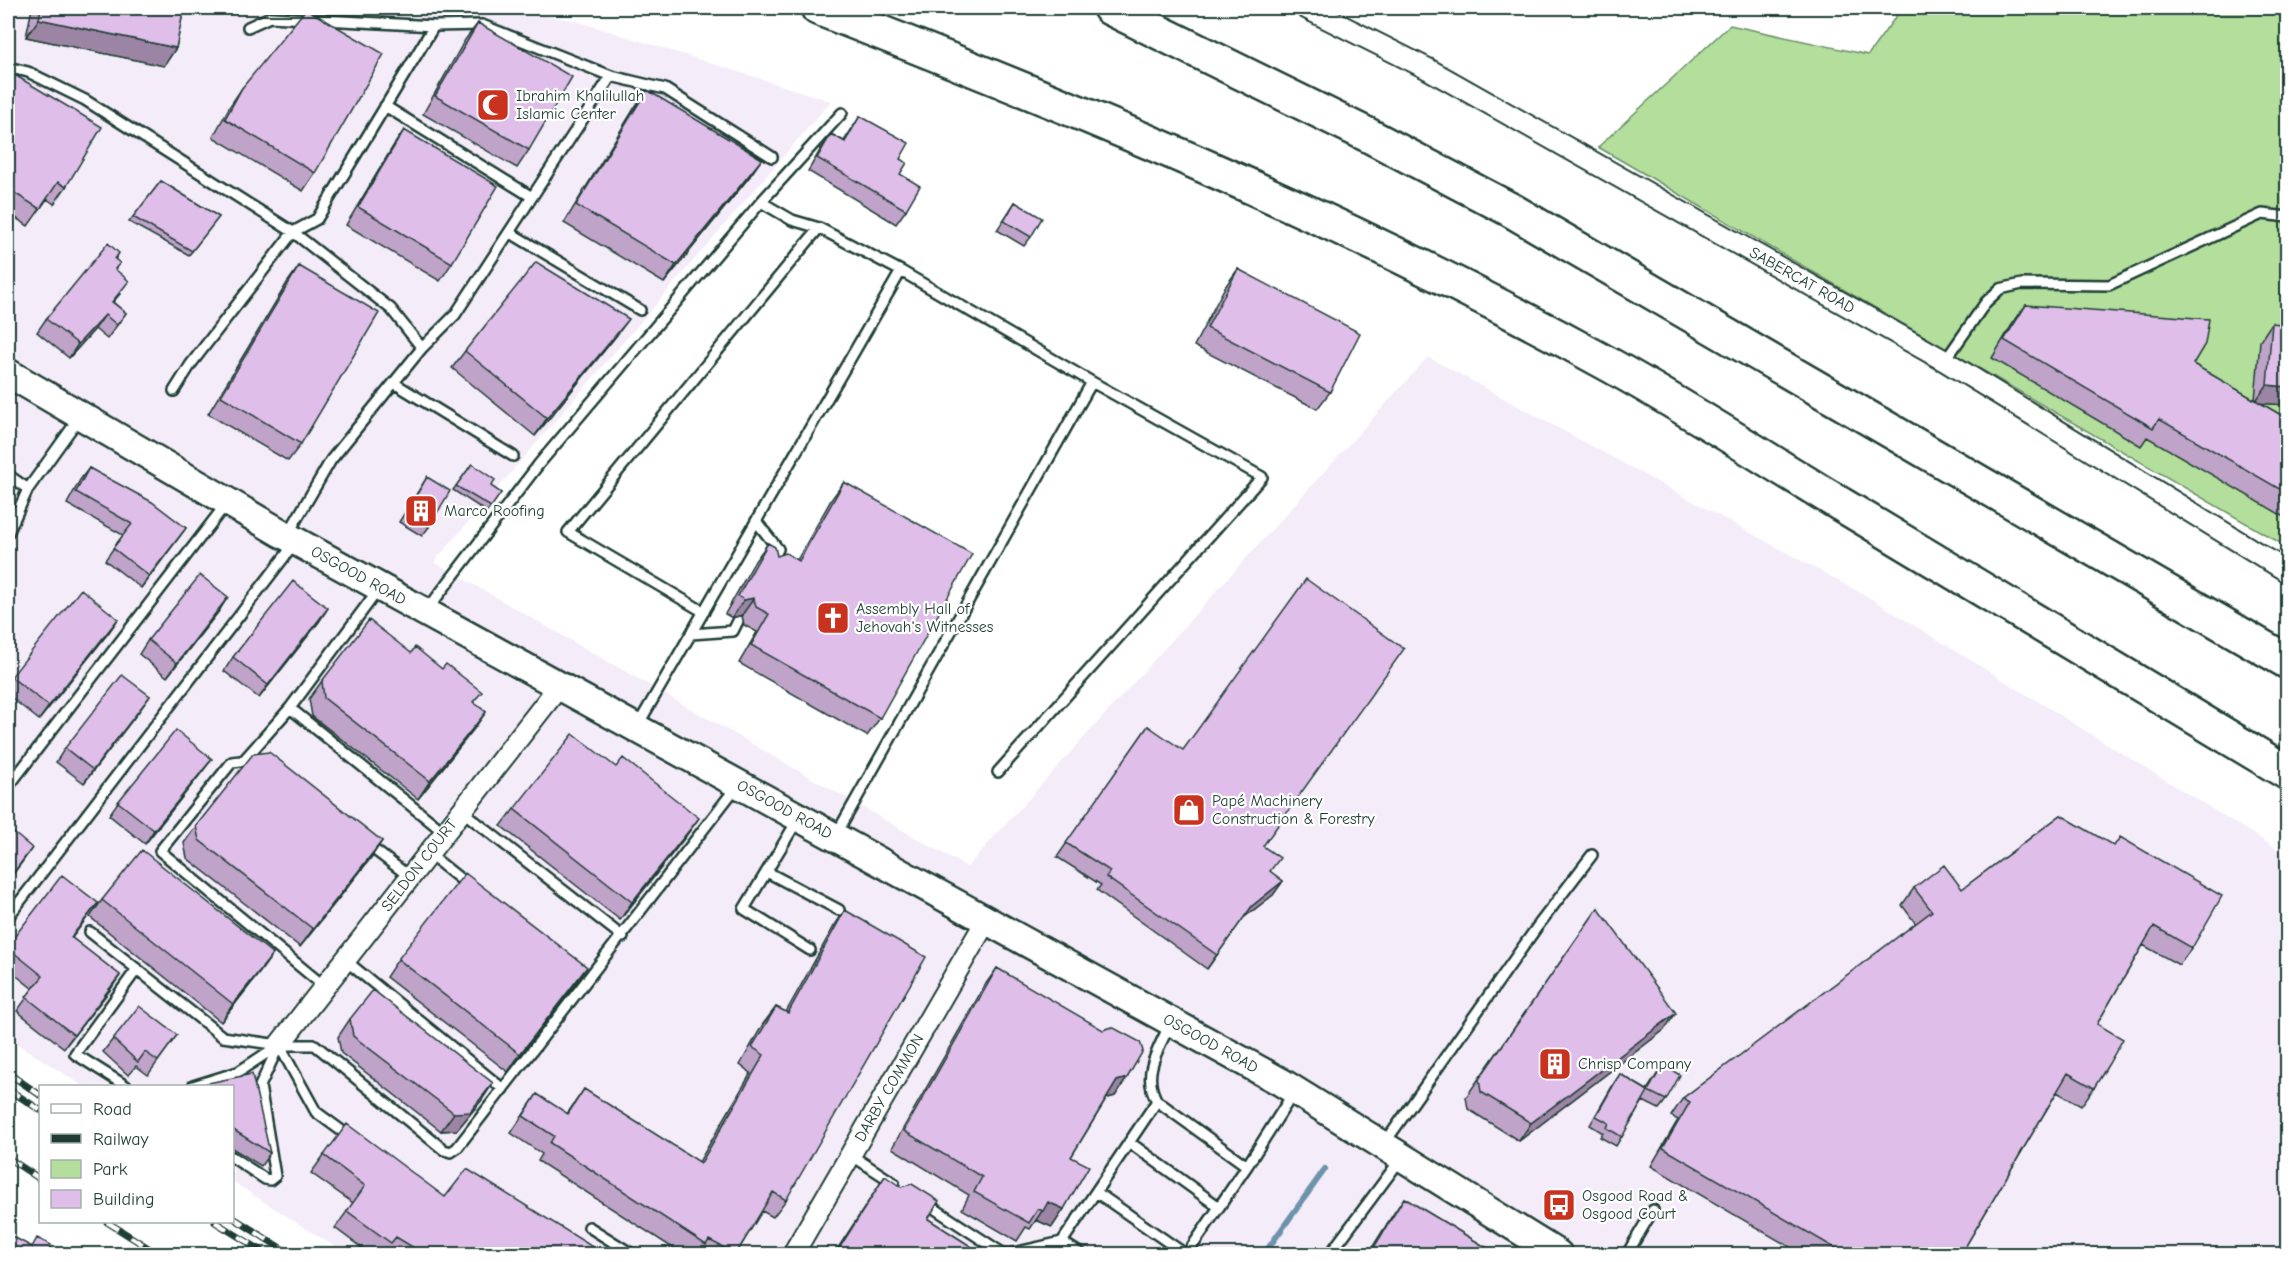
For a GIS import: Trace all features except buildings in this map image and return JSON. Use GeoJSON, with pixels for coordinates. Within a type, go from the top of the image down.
{"type":"FeatureCollection","features":[{"type":"Feature","properties":{"kind":"highway"},"geometry":{"type":"LineString","coordinates":[[818,8],[976,69],[1148,142],[1360,239],[1599,359],[2288,773]]}},
{"type":"Feature","properties":{"kind":"highway"},"geometry":{"type":"LineString","coordinates":[[1110,8],[1368,135],[1511,210],[2288,663]]}},
{"type":"Feature","properties":{"kind":"main road","name":"OSGOOD ROAD"},"geometry":{"type":"LineString","coordinates":[[8,373],[292,539],[1295,1091],[1558,1254]]}},
{"type":"Feature","properties":{"kind":"street","name":"SABERCAT ROAD"},"geometry":{"type":"LineString","coordinates":[[1305,8],[1428,69],[1945,361],[2288,572]]}},
{"type":"Feature","properties":{"kind":"street","name":"SELDON COURT"},"geometry":{"type":"LineString","coordinates":[[279,1045],[560,685]]}},
{"type":"Feature","properties":{"kind":"street","name":"DARBY COMMON"},"geometry":{"type":"LineString","coordinates":[[793,1254],[986,921]]}},
{"type":"Feature","properties":{"kind":"lane"},"geometry":{"type":"LineString","coordinates":[[248,27],[270,17],[434,26],[482,25],[611,76],[665,89],[772,157]]}},
{"type":"Feature","properties":{"kind":"lane"},"geometry":{"type":"LineString","coordinates":[[174,390],[191,364],[293,232],[317,219],[434,26]]}},
{"type":"Feature","properties":{"kind":"lane"},"geometry":{"type":"LineString","coordinates":[[8,67],[28,72],[85,100],[293,232],[391,309],[422,348]]}},
{"type":"Feature","properties":{"kind":"lane"},"geometry":{"type":"LineString","coordinates":[[8,917],[292,539],[331,460],[422,348],[454,315],[611,76]]}},
{"type":"Feature","properties":{"kind":"lane"},"geometry":{"type":"LineString","coordinates":[[385,106],[532,197]]}},
{"type":"Feature","properties":{"kind":"lane"},"geometry":{"type":"LineString","coordinates":[[426,612],[538,464],[761,202],[842,113]]}},
{"type":"Feature","properties":{"kind":"lane"},"geometry":{"type":"LineString","coordinates":[[761,202],[792,220],[819,228],[901,271],[1262,477],[998,772]]}},
{"type":"Feature","properties":{"kind":"lane"},"geometry":{"type":"LineString","coordinates":[[1945,361],[1986,302],[2000,289],[2022,284],[2109,285],[2262,214],[2288,216]]}},
{"type":"Feature","properties":{"kind":"lane"},"geometry":{"type":"LineString","coordinates":[[704,612],[568,532],[819,228]]}},
{"type":"Feature","properties":{"kind":"lane"},"geometry":{"type":"LineString","coordinates":[[509,232],[640,310]]}},
{"type":"Feature","properties":{"kind":"lane"},"geometry":{"type":"LineString","coordinates":[[637,727],[901,271]]}},
{"type":"Feature","properties":{"kind":"lane"},"geometry":{"type":"LineString","coordinates":[[834,837],[1092,382]]}},
{"type":"Feature","properties":{"kind":"lane"},"geometry":{"type":"LineString","coordinates":[[394,383],[513,456]]}},
{"type":"Feature","properties":{"kind":"lane"},"geometry":{"type":"LineString","coordinates":[[8,532],[28,489],[81,416]]}},
{"type":"Feature","properties":{"kind":"lane"},"geometry":{"type":"LineString","coordinates":[[8,475],[28,489]]}},
{"type":"Feature","properties":{"kind":"lane"},"geometry":{"type":"LineString","coordinates":[[8,786],[228,502]]}},
{"type":"Feature","properties":{"kind":"lane"},"geometry":{"type":"LineString","coordinates":[[756,521],[778,549],[768,568]]}},
{"type":"Feature","properties":{"kind":"lane"},"geometry":{"type":"LineString","coordinates":[[244,760],[290,708],[381,587]]}},
{"type":"Feature","properties":{"kind":"lane"},"geometry":{"type":"LineString","coordinates":[[691,634],[733,631],[738,621]]}},
{"type":"Feature","properties":{"kind":"lane"},"geometry":{"type":"LineString","coordinates":[[290,708],[445,833]]}},
{"type":"Feature","properties":{"kind":"lane"},"geometry":{"type":"LineString","coordinates":[[267,766],[258,759],[232,762],[160,851],[325,987]]}},
{"type":"Feature","properties":{"kind":"lane"},"geometry":{"type":"LineString","coordinates":[[90,932],[223,1037],[279,1045],[315,1045],[448,1152],[457,1148],[623,937],[739,784]]}},
{"type":"Feature","properties":{"kind":"lane"},"geometry":{"type":"LineString","coordinates":[[462,811],[623,937]]}},
{"type":"Feature","properties":{"kind":"lane"},"geometry":{"type":"LineString","coordinates":[[799,817],[744,909],[810,950]]}},
{"type":"Feature","properties":{"kind":"lane"},"geometry":{"type":"LineString","coordinates":[[356,835],[410,877]]}},
{"type":"Feature","properties":{"kind":"lane"},"geometry":{"type":"LineString","coordinates":[[429,854],[482,896]]}},
{"type":"Feature","properties":{"kind":"lane"},"geometry":{"type":"LineString","coordinates":[[1330,1254],[1537,927],[1592,855]]}},
{"type":"Feature","properties":{"kind":"lane"},"geometry":{"type":"LineString","coordinates":[[767,872],[839,910]]}},
{"type":"Feature","properties":{"kind":"lane"},"geometry":{"type":"LineString","coordinates":[[345,960],[503,1089]]}},
{"type":"Feature","properties":{"kind":"lane"},"geometry":{"type":"LineString","coordinates":[[124,1085],[75,1054],[137,969]]}},
{"type":"Feature","properties":{"kind":"lane"},"geometry":{"type":"LineString","coordinates":[[579,974],[588,981]]}},
{"type":"Feature","properties":{"kind":"lane"},"geometry":{"type":"LineString","coordinates":[[1171,1022],[1150,1068],[1150,1089],[1157,1101],[1247,1166]]}},
{"type":"Feature","properties":{"kind":"lane"},"geometry":{"type":"LineString","coordinates":[[196,1085],[238,1072],[279,1045]]}},
{"type":"Feature","properties":{"kind":"lane"},"geometry":{"type":"LineString","coordinates":[[279,1045],[316,1112],[362,1146]]}},
{"type":"Feature","properties":{"kind":"lane"},"geometry":{"type":"LineString","coordinates":[[234,1158],[265,1179],[270,1180],[274,1176],[260,1086],[279,1045]]}},
{"type":"Feature","properties":{"kind":"lane"},"geometry":{"type":"LineString","coordinates":[[1096,1192],[1186,1254],[1295,1091]]}},
{"type":"Feature","properties":{"kind":"lane"},"geometry":{"type":"LineString","coordinates":[[1009,1254],[1062,1242],[1157,1101]]}},
{"type":"Feature","properties":{"kind":"lane"},"geometry":{"type":"LineString","coordinates":[[1129,1142],[1219,1207]]}},
{"type":"Feature","properties":{"kind":"lane"},"geometry":{"type":"LineString","coordinates":[[851,1155],[899,1186]]}},
{"type":"Feature","properties":{"kind":"lane"},"geometry":{"type":"LineString","coordinates":[[918,1198],[1004,1254]]}},
{"type":"Feature","properties":{"kind":"lane"},"geometry":{"type":"LineString","coordinates":[[1627,1254],[1653,1210]]}},
{"type":"Feature","properties":{"kind":"lane"},"geometry":{"type":"LineString","coordinates":[[589,1227],[632,1254]]}},
{"type":"Feature","properties":{"kind":"lane"},"geometry":{"type":"LineString","coordinates":[[1062,1242],[1081,1254]]}},
{"type":"Feature","properties":{"kind":"shaded area"},"geometry":{"type":"Polygon","coordinates":[[[8,8],[506,8],[577,21],[831,101],[434,562],[967,867],[1428,357],[1870,598],[2287,855],[2287,1254],[346,1254],[234,1183],[234,1085],[81,1085],[8,1038],[8,8]]]}},
{"type":"Feature","properties":{"kind":"green space"},"geometry":{"type":"Polygon","coordinates":[[[1902,8],[2287,8],[2287,547],[1598,147],[1730,25],[1868,55],[1902,8]]]}},
{"type":"Feature","properties":{"kind":"waterway"},"geometry":{"type":"LineString","coordinates":[[1264,1254],[1325,1169]]}},
{"type":"Feature","properties":{"kind":"railway"},"geometry":{"type":"LineString","coordinates":[[8,1073],[39,1094]]}},
{"type":"Feature","properties":{"kind":"railway"},"geometry":{"type":"LineString","coordinates":[[8,1089],[39,1109]]}},
{"type":"Feature","properties":{"kind":"railway"},"geometry":{"type":"LineString","coordinates":[[8,1158],[39,1178]]}},
{"type":"Feature","properties":{"kind":"railway"},"geometry":{"type":"LineString","coordinates":[[234,1218],[290,1254]]}},
{"type":"Feature","properties":{"kind":"railway"},"geometry":{"type":"LineString","coordinates":[[109,1223],[158,1254]]}},
{"type":"Feature","properties":{"kind":"railway"},"geometry":{"type":"LineString","coordinates":[[217,1223],[267,1254]]}},
{"type":"Feature","properties":{"kind":"place","name":"Ibrahim Khalilullah Islamic Center"},"geometry":{"type":"Point","coordinates":[493,105]}},
{"type":"Feature","properties":{"kind":"place","name":"Marco Roofing"},"geometry":{"type":"Point","coordinates":[421,511]}},
{"type":"Feature","properties":{"kind":"place","name":"Assembly Hall of Jehovah's Witnesses"},"geometry":{"type":"Point","coordinates":[833,618]}},
{"type":"Feature","properties":{"kind":"place","name":"Papé Machinery Construction & Forestry"},"geometry":{"type":"Point","coordinates":[1189,810]}},
{"type":"Feature","properties":{"kind":"place","name":"Chrisp Company"},"geometry":{"type":"Point","coordinates":[1555,1064]}},
{"type":"Feature","properties":{"kind":"place","name":"Osgood Road & Osgood Court"},"geometry":{"type":"Point","coordinates":[1559,1205]}}]}
